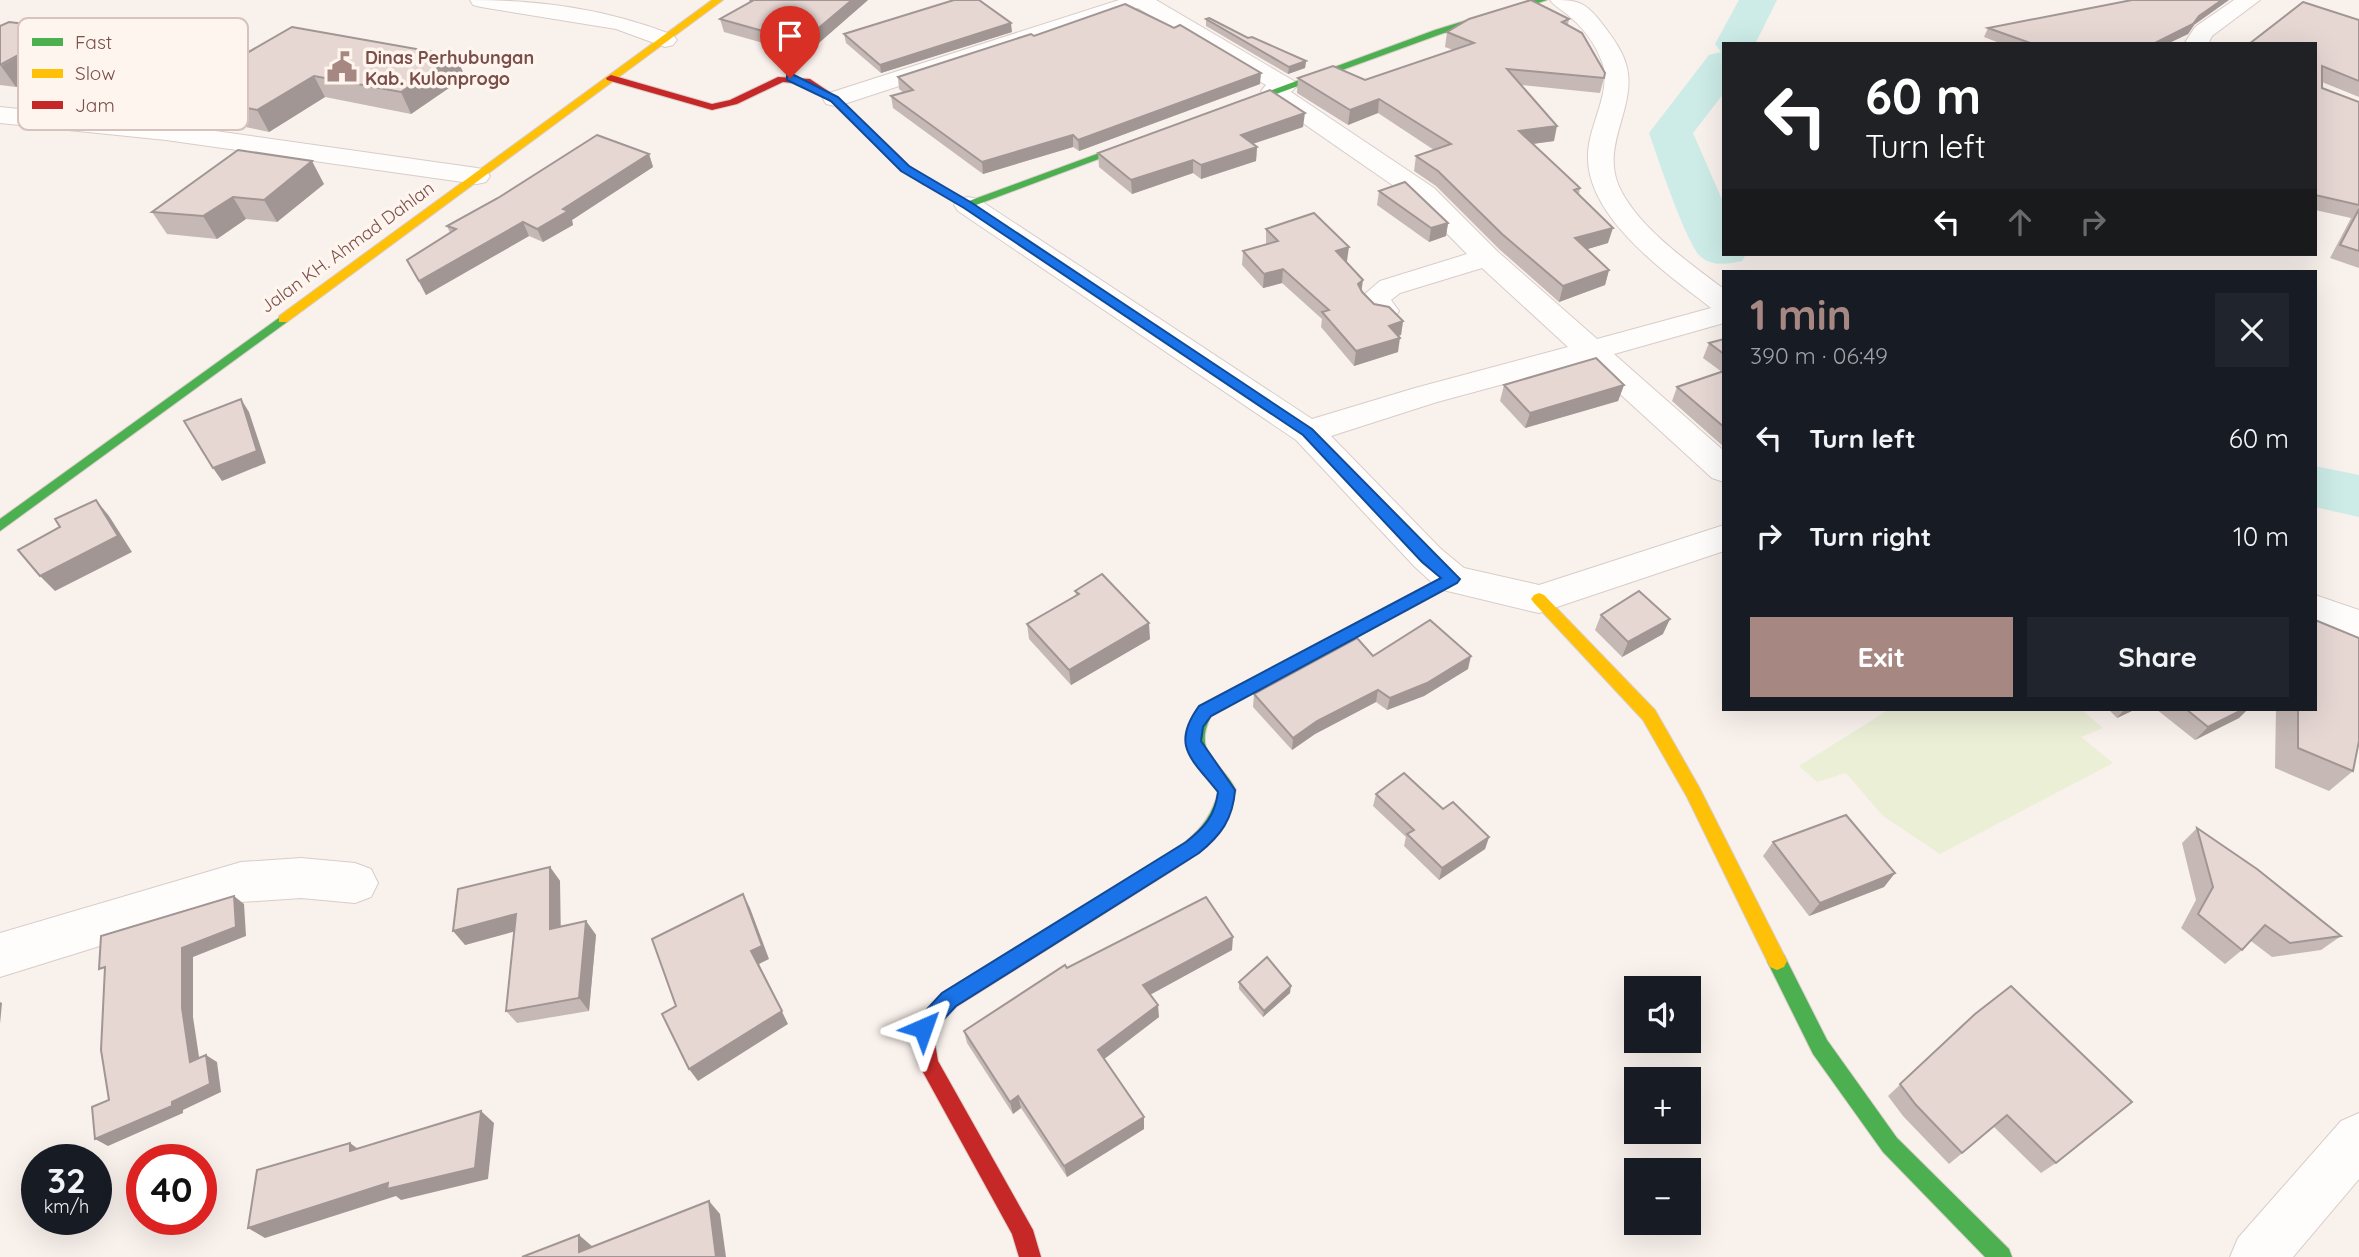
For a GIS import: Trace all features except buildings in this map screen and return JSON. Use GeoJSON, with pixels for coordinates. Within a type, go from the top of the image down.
{"type":"FeatureCollection","features":[{"type":"Feature","properties":{"kind":"main road","name":"Jalan KH. Ahmad Dahlan"},"geometry":{"type":"LineString","coordinates":[[0,526],[718,0]]}},
{"type":"Feature","properties":{"kind":"main road"},"geometry":{"type":"LineString","coordinates":[[1209,116],[1438,32],[1542,0]]}},
{"type":"Feature","properties":{"kind":"main road"},"geometry":{"type":"LineString","coordinates":[[611,78],[712,107],[727,105],[781,79],[790,78],[835,99],[905,168],[968,205],[1159,135]]}},
{"type":"Feature","properties":{"kind":"main road"},"geometry":{"type":"LineString","coordinates":[[1030,1257],[1022,1230],[928,1063],[923,1028],[949,1000],[1193,848],[1211,832],[1225,811],[1227,790],[1192,741],[1195,726],[1205,711],[1452,579]]}},
{"type":"Feature","properties":{"kind":"main road"},"geometry":{"type":"LineString","coordinates":[[1539,598],[1649,715],[1676,760],[1821,1047],[1890,1145],[2001,1257]]}},
{"type":"Feature","properties":{"kind":"street"},"geometry":{"type":"LineString","coordinates":[[481,0],[614,22],[665,40]]}},
{"type":"Feature","properties":{"kind":"street"},"geometry":{"type":"LineString","coordinates":[[835,99],[1141,0],[1279,89],[1424,194],[1589,350],[1722,468]]}},
{"type":"Feature","properties":{"kind":"street"},"geometry":{"type":"LineString","coordinates":[[1561,0],[1579,10],[1587,19],[1601,37],[1616,70],[1601,145],[1604,181],[1615,202],[1676,265],[1722,302]]}},
{"type":"Feature","properties":{"kind":"street"},"geometry":{"type":"LineString","coordinates":[[2197,42],[2203,32],[2249,0]]}},
{"type":"Feature","properties":{"kind":"street"},"geometry":{"type":"LineString","coordinates":[[614,22],[634,7]]}},
{"type":"Feature","properties":{"kind":"street"},"geometry":{"type":"LineString","coordinates":[[0,115],[18,117]]}},
{"type":"Feature","properties":{"kind":"street"},"geometry":{"type":"LineString","coordinates":[[146,130],[477,176]]}},
{"type":"Feature","properties":{"kind":"street"},"geometry":{"type":"LineString","coordinates":[[968,205],[1308,432],[1428,558],[1452,579],[1539,598],[1722,539]]}},
{"type":"Feature","properties":{"kind":"street"},"geometry":{"type":"LineString","coordinates":[[1384,311],[1374,299],[1390,287],[1488,257]]}},
{"type":"Feature","properties":{"kind":"street"},"geometry":{"type":"LineString","coordinates":[[1308,432],[1426,395],[1722,315]]}},
{"type":"Feature","properties":{"kind":"street"},"geometry":{"type":"LineString","coordinates":[[2317,610],[2359,625]]}},
{"type":"Feature","properties":{"kind":"street"},"geometry":{"type":"LineString","coordinates":[[0,955],[241,882],[301,878],[355,883]]}},
{"type":"Feature","properties":{"kind":"street"},"geometry":{"type":"LineString","coordinates":[[2257,1257],[2359,1139]]}},
{"type":"Feature","properties":{"kind":"green space"},"geometry":{"type":"Polygon","coordinates":[[[1887,711],[2083,711],[2103,728],[2081,737],[2113,763],[1940,854],[1883,816],[1846,773],[1817,782],[1799,766],[1887,711]]]}},
{"type":"Feature","properties":{"kind":"waterway"},"geometry":{"type":"LineString","coordinates":[[1736,42],[1758,0]]}},
{"type":"Feature","properties":{"kind":"waterway"},"geometry":{"type":"LineString","coordinates":[[1722,67],[1671,133],[1717,245],[1722,249]]}},
{"type":"Feature","properties":{"kind":"waterway"},"geometry":{"type":"LineString","coordinates":[[2317,486],[2359,496]]}},
{"type":"Feature","properties":{"kind":"traffic: fast"},"geometry":{"type":"LineString","coordinates":[[1223,110],[1438,32],[1542,0]]}},
{"type":"Feature","properties":{"kind":"traffic: fast"},"geometry":{"type":"LineString","coordinates":[[928,183],[968,205],[1147,139]]}},
{"type":"Feature","properties":{"kind":"traffic: fast"},"geometry":{"type":"LineString","coordinates":[[0,526],[283,319]]}},
{"type":"Feature","properties":{"kind":"traffic: fast"},"geometry":{"type":"LineString","coordinates":[[1172,861],[1201,840],[1215,823],[1227,790],[1204,762],[1196,745],[1196,735],[1205,711],[1452,579]]}},
{"type":"Feature","properties":{"kind":"traffic: fast"},"geometry":{"type":"LineString","coordinates":[[1777,961],[1820,1047],[1890,1145],[2001,1257]]}},
{"type":"Feature","properties":{"kind":"traffic: slow"},"geometry":{"type":"LineString","coordinates":[[283,319],[718,0]]}},
{"type":"Feature","properties":{"kind":"traffic: slow"},"geometry":{"type":"LineString","coordinates":[[1539,599],[1649,715],[1693,792],[1777,961]]}},
{"type":"Feature","properties":{"kind":"traffic: jam"},"geometry":{"type":"LineString","coordinates":[[611,78],[712,107],[733,102],[782,79],[806,81],[836,101],[904,167],[928,183]]}},
{"type":"Feature","properties":{"kind":"traffic: jam"},"geometry":{"type":"LineString","coordinates":[[1030,1257],[1022,1230],[928,1063],[923,1028],[949,1000],[1172,861]]}},
{"type":"Feature","properties":{"kind":"place","name":"Dinas Perhubungan Kab. Kulonprogo"},"geometry":{"type":"Point","coordinates":[342,67]}},
{"type":"Feature","properties":{"kind":"route"},"geometry":{"type":"LineString","coordinates":[[790,78],[835,99],[905,168],[968,205],[1308,432],[1428,558],[1452,579],[1205,711],[1195,726],[1192,741],[1227,790],[1225,811],[1211,832],[1193,848],[949,1000],[923,1028]]}}]}
